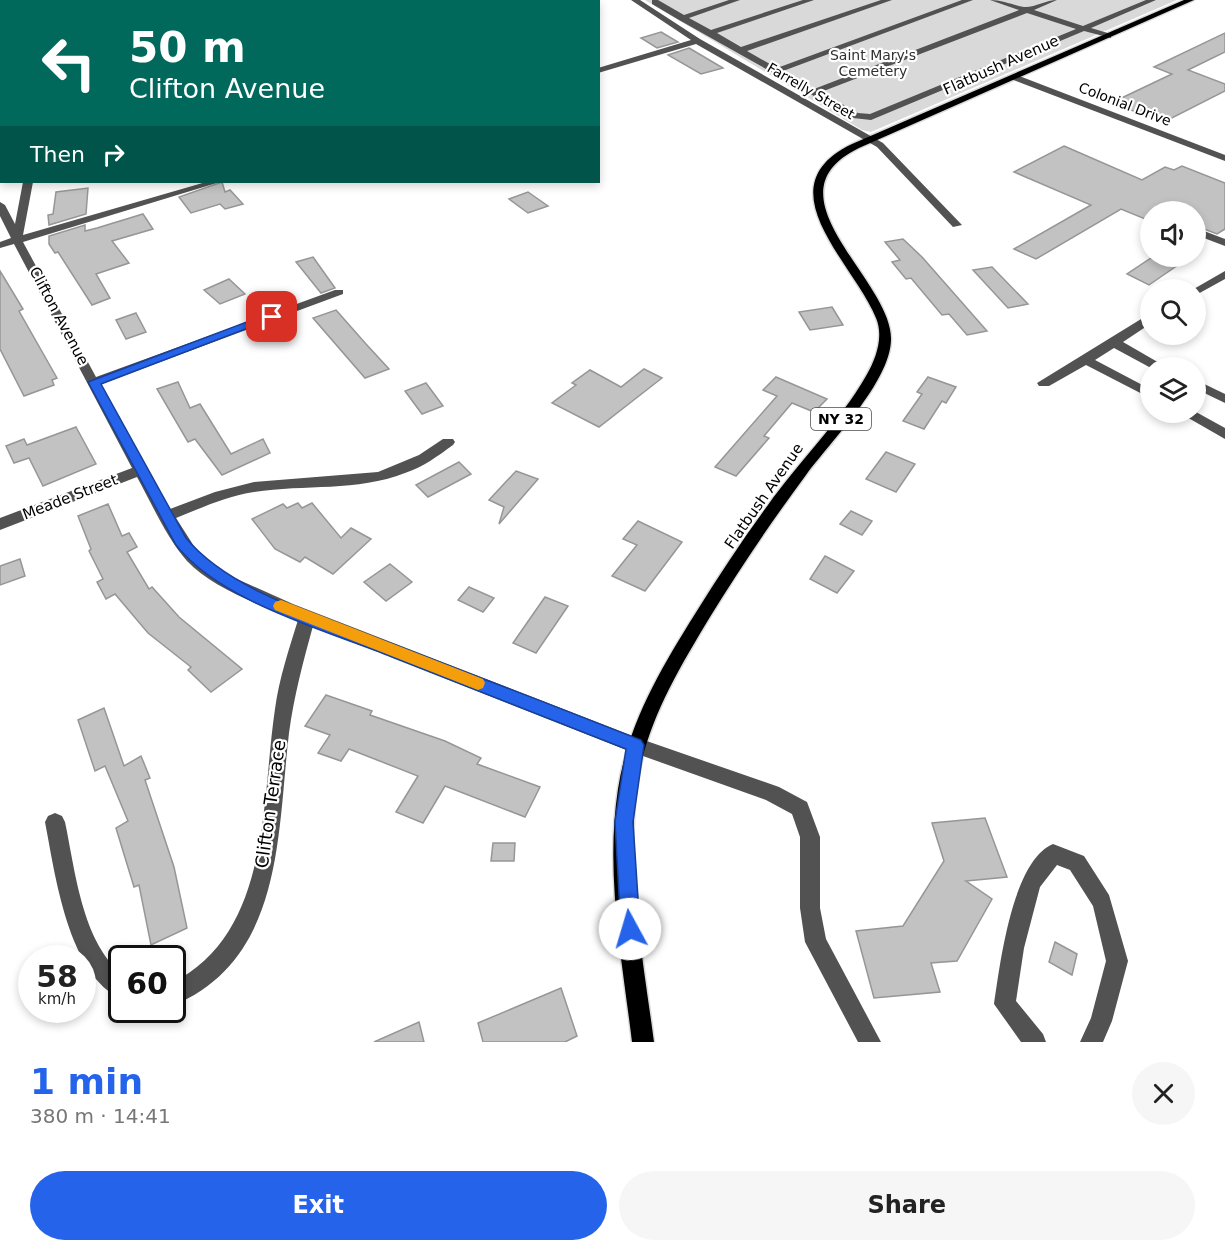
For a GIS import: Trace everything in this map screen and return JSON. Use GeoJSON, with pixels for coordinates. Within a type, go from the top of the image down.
{"type":"FeatureCollection","features":[{"type":"Feature","properties":{"kind":"main road","name":"Flatbush Avenue"},"geometry":{"type":"LineString","coordinates":[[643,1042],[625,862],[624,822],[635,745],[664,680],[717,593],[799,473],[861,393],[881,360],[885,332],[882,318],[823,219],[818,192],[819,179],[832,160],[868,140],[1190,0]]}},
{"type":"Feature","properties":{"kind":"street","name":"Farrelly Street"},"geometry":{"type":"LineString","coordinates":[[635,0],[697,41],[880,145],[957,225]]}},
{"type":"Feature","properties":{"kind":"street"},"geometry":{"type":"LineString","coordinates":[[661,0],[655,2],[856,116],[870,117],[1152,0]]}},
{"type":"Feature","properties":{"kind":"street"},"geometry":{"type":"LineString","coordinates":[[682,18],[736,0]]}},
{"type":"Feature","properties":{"kind":"street"},"geometry":{"type":"LineString","coordinates":[[710,33],[810,0]]}},
{"type":"Feature","properties":{"kind":"street"},"geometry":{"type":"LineString","coordinates":[[741,50],[888,0]]}},
{"type":"Feature","properties":{"kind":"street"},"geometry":{"type":"LineString","coordinates":[[939,0],[964,0]]}},
{"type":"Feature","properties":{"kind":"street"},"geometry":{"type":"LineString","coordinates":[[776,71],[969,0]]}},
{"type":"Feature","properties":{"kind":"street"},"geometry":{"type":"LineString","coordinates":[[994,0],[1108,36]]}},
{"type":"Feature","properties":{"kind":"street"},"geometry":{"type":"LineString","coordinates":[[814,92],[1053,0]]}},
{"type":"Feature","properties":{"kind":"street"},"geometry":{"type":"LineString","coordinates":[[600,69],[697,41]]}},
{"type":"Feature","properties":{"kind":"street","name":"Colonial Drive"},"geometry":{"type":"LineString","coordinates":[[1014,77],[1225,158]]}},
{"type":"Feature","properties":{"kind":"street"},"geometry":{"type":"LineString","coordinates":[[17,240],[28,183]]}},
{"type":"Feature","properties":{"kind":"street"},"geometry":{"type":"LineString","coordinates":[[0,245],[212,183]]}},
{"type":"Feature","properties":{"kind":"street","name":"Clifton Avenue"},"geometry":{"type":"LineString","coordinates":[[0,206],[140,470],[166,516],[194,558],[222,579],[307,617],[635,745],[772,793],[800,808],[810,837],[810,908],[816,942],[870,1042]]}},
{"type":"Feature","properties":{"kind":"street"},"geometry":{"type":"LineString","coordinates":[[1206,235],[1225,243]]}},
{"type":"Feature","properties":{"kind":"street"},"geometry":{"type":"LineString","coordinates":[[1206,286],[1225,274]]}},
{"type":"Feature","properties":{"kind":"street"},"geometry":{"type":"LineString","coordinates":[[94,382],[339,292]]}},
{"type":"Feature","properties":{"kind":"street"},"geometry":{"type":"LineString","coordinates":[[1044,383],[1086,360],[1140,325]]}},
{"type":"Feature","properties":{"kind":"street"},"geometry":{"type":"LineString","coordinates":[[1113,342],[1141,357]]}},
{"type":"Feature","properties":{"kind":"street"},"geometry":{"type":"LineString","coordinates":[[1086,360],[1140,389]]}},
{"type":"Feature","properties":{"kind":"street"},"geometry":{"type":"LineString","coordinates":[[1206,389],[1225,399]]}},
{"type":"Feature","properties":{"kind":"street"},"geometry":{"type":"LineString","coordinates":[[1204,423],[1225,434]]}},
{"type":"Feature","properties":{"kind":"street"},"geometry":{"type":"LineString","coordinates":[[166,516],[251,488],[353,482],[384,476],[418,463],[448,442]]}},
{"type":"Feature","properties":{"kind":"street","name":"Meade Street"},"geometry":{"type":"LineString","coordinates":[[0,524],[140,470]]}},
{"type":"Feature","properties":{"kind":"street","name":"Clifton Terrace"},"geometry":{"type":"LineString","coordinates":[[186,988],[218,965],[233,946],[251,911],[268,847],[284,704],[307,617]]}},
{"type":"Feature","properties":{"kind":"street"},"geometry":{"type":"LineString","coordinates":[[55,822],[67,876],[84,932],[102,970],[108,975]]}},
{"type":"Feature","properties":{"kind":"street"},"geometry":{"type":"LineString","coordinates":[[1035,1042],[1005,1005],[1013,948],[1031,882],[1053,854],[1077,863],[1102,902],[1117,961],[1101,1022],[1091,1042]]}},
{"type":"Feature","properties":{"kind":"green space","name":"Saint Mary's Cemetery"},"geometry":{"type":"Polygon","coordinates":[[[645,0],[1177,0],[871,132],[862,130],[645,0]]]}},
{"type":"Feature","properties":{"kind":"building"},"geometry":{"type":"Polygon","coordinates":[[[661,32],[678,42],[657,48],[641,38],[661,32]]]}},
{"type":"Feature","properties":{"kind":"building"},"geometry":{"type":"Polygon","coordinates":[[[1225,33],[1225,52],[1188,70],[1225,84],[1225,91],[1164,122],[1111,103],[1172,74],[1154,67],[1225,33]]]}},
{"type":"Feature","properties":{"kind":"building"},"geometry":{"type":"Polygon","coordinates":[[[689,48],[723,68],[701,74],[668,55],[689,48]]]}},
{"type":"Feature","properties":{"kind":"building"},"geometry":{"type":"Polygon","coordinates":[[[1064,146],[1142,180],[1165,167],[1174,170],[1182,166],[1225,183],[1225,229],[1217,234],[1206,230],[1206,201],[1140,201],[1140,217],[1121,209],[1036,259],[1014,249],[1091,205],[1014,172],[1064,146]]]}},
{"type":"Feature","properties":{"kind":"building"},"geometry":{"type":"Polygon","coordinates":[[[222,183],[225,192],[230,190],[243,204],[225,209],[220,204],[191,213],[179,197],[222,183]]]}},
{"type":"Feature","properties":{"kind":"building"},"geometry":{"type":"Polygon","coordinates":[[[88,188],[86,214],[49,225],[48,215],[53,214],[56,192],[88,188]]]}},
{"type":"Feature","properties":{"kind":"building"},"geometry":{"type":"Polygon","coordinates":[[[528,192],[548,206],[528,213],[509,199],[528,192]]]}},
{"type":"Feature","properties":{"kind":"building"},"geometry":{"type":"Polygon","coordinates":[[[143,214],[153,229],[112,241],[129,263],[96,274],[110,298],[92,305],[58,252],[55,253],[49,244],[49,236],[85,225],[85,231],[143,214]]]}},
{"type":"Feature","properties":{"kind":"building"},"geometry":{"type":"Polygon","coordinates":[[[903,239],[922,257],[987,331],[967,335],[949,314],[942,315],[911,278],[906,279],[892,262],[900,260],[885,242],[903,239]]]}},
{"type":"Feature","properties":{"kind":"building"},"geometry":{"type":"Polygon","coordinates":[[[313,257],[335,288],[321,293],[296,262],[313,257]]]}},
{"type":"Feature","properties":{"kind":"building"},"geometry":{"type":"Polygon","coordinates":[[[1140,265],[1175,267],[1158,279],[1140,280],[1127,274],[1140,265]]]}},
{"type":"Feature","properties":{"kind":"building"},"geometry":{"type":"Polygon","coordinates":[[[992,267],[1028,304],[1008,308],[973,270],[992,267]]]}},
{"type":"Feature","properties":{"kind":"building"},"geometry":{"type":"Polygon","coordinates":[[[0,271],[23,309],[19,311],[57,378],[52,380],[54,385],[24,396],[0,349],[0,271]]]}},
{"type":"Feature","properties":{"kind":"building"},"geometry":{"type":"Polygon","coordinates":[[[229,279],[245,294],[220,304],[204,290],[229,279]]]}},
{"type":"Feature","properties":{"kind":"building"},"geometry":{"type":"Polygon","coordinates":[[[832,307],[843,325],[810,330],[799,312],[832,307]]]}},
{"type":"Feature","properties":{"kind":"building"},"geometry":{"type":"Polygon","coordinates":[[[336,310],[389,369],[365,378],[313,318],[336,310]]]}},
{"type":"Feature","properties":{"kind":"building"},"geometry":{"type":"Polygon","coordinates":[[[136,313],[146,332],[126,339],[116,320],[136,313]]]}},
{"type":"Feature","properties":{"kind":"building"},"geometry":{"type":"Polygon","coordinates":[[[644,369],[662,378],[599,427],[552,403],[576,385],[572,383],[590,370],[621,387],[644,369]]]}},
{"type":"Feature","properties":{"kind":"building"},"geometry":{"type":"Polygon","coordinates":[[[776,377],[827,399],[814,412],[792,403],[764,436],[769,438],[736,476],[715,467],[777,396],[763,390],[776,377]]]}},
{"type":"Feature","properties":{"kind":"building"},"geometry":{"type":"Polygon","coordinates":[[[928,377],[956,387],[946,403],[942,401],[924,429],[903,421],[922,394],[917,392],[928,377]]]}},
{"type":"Feature","properties":{"kind":"building"},"geometry":{"type":"Polygon","coordinates":[[[178,382],[190,408],[200,404],[231,454],[263,439],[270,453],[222,475],[195,439],[188,442],[157,389],[178,382]]]}},
{"type":"Feature","properties":{"kind":"building"},"geometry":{"type":"Polygon","coordinates":[[[426,383],[443,406],[422,414],[405,391],[426,383]]]}},
{"type":"Feature","properties":{"kind":"building"},"geometry":{"type":"Polygon","coordinates":[[[76,427],[96,464],[43,486],[29,458],[14,463],[6,446],[24,439],[27,445],[76,427]]]}},
{"type":"Feature","properties":{"kind":"building"},"geometry":{"type":"Polygon","coordinates":[[[886,452],[915,464],[896,492],[866,479],[886,452]]]}},
{"type":"Feature","properties":{"kind":"building"},"geometry":{"type":"Polygon","coordinates":[[[459,462],[471,474],[428,497],[416,485],[459,462]]]}},
{"type":"Feature","properties":{"kind":"building"},"geometry":{"type":"Polygon","coordinates":[[[516,471],[538,479],[499,524],[504,507],[489,500],[516,471]]]}},
{"type":"Feature","properties":{"kind":"building"},"geometry":{"type":"Polygon","coordinates":[[[298,503],[302,508],[312,503],[341,538],[351,528],[371,539],[333,574],[305,557],[300,562],[275,549],[252,519],[283,504],[287,508],[298,503]]]}},
{"type":"Feature","properties":{"kind":"building"},"geometry":{"type":"Polygon","coordinates":[[[108,504],[122,536],[129,533],[137,547],[127,552],[149,589],[152,587],[179,617],[242,669],[211,692],[188,670],[191,667],[148,633],[115,594],[106,599],[97,582],[103,579],[89,551],[91,549],[78,516],[108,504]]]}},
{"type":"Feature","properties":{"kind":"building"},"geometry":{"type":"Polygon","coordinates":[[[851,511],[872,521],[862,535],[840,524],[851,511]]]}},
{"type":"Feature","properties":{"kind":"building"},"geometry":{"type":"Polygon","coordinates":[[[638,521],[682,542],[645,591],[612,576],[637,545],[623,539],[638,521]]]}},
{"type":"Feature","properties":{"kind":"building"},"geometry":{"type":"Polygon","coordinates":[[[825,556],[854,571],[837,593],[810,579],[825,556]]]}},
{"type":"Feature","properties":{"kind":"building"},"geometry":{"type":"Polygon","coordinates":[[[20,559],[25,576],[0,585],[0,566],[20,559]]]}},
{"type":"Feature","properties":{"kind":"building"},"geometry":{"type":"Polygon","coordinates":[[[390,564],[412,582],[386,601],[364,582],[390,564]]]}},
{"type":"Feature","properties":{"kind":"building"},"geometry":{"type":"Polygon","coordinates":[[[469,587],[494,598],[483,612],[458,600],[469,587]]]}},
{"type":"Feature","properties":{"kind":"building"},"geometry":{"type":"Polygon","coordinates":[[[545,597],[568,606],[536,653],[513,643],[545,597]]]}},
{"type":"Feature","properties":{"kind":"building"},"geometry":{"type":"Polygon","coordinates":[[[326,695],[372,711],[370,715],[445,741],[481,758],[477,764],[540,787],[525,817],[445,786],[423,823],[396,812],[418,776],[349,749],[341,761],[318,753],[330,735],[305,726],[326,695]]]}},
{"type":"Feature","properties":{"kind":"building"},"geometry":{"type":"Polygon","coordinates":[[[104,708],[124,766],[141,756],[150,778],[145,780],[174,867],[187,928],[151,945],[139,885],[134,887],[116,828],[128,821],[105,766],[95,771],[78,720],[104,708]]]}},
{"type":"Feature","properties":{"kind":"building"},"geometry":{"type":"Polygon","coordinates":[[[985,818],[1007,877],[966,881],[992,899],[957,961],[931,963],[940,992],[874,998],[856,931],[903,926],[944,861],[932,823],[985,818]]]}},
{"type":"Feature","properties":{"kind":"building"},"geometry":{"type":"Polygon","coordinates":[[[493,843],[515,843],[514,861],[491,861],[493,843]]]}},
{"type":"Feature","properties":{"kind":"building"},"geometry":{"type":"Polygon","coordinates":[[[1055,942],[1077,954],[1072,975],[1049,962],[1055,942]]]}},
{"type":"Feature","properties":{"kind":"building"},"geometry":{"type":"Polygon","coordinates":[[[561,988],[577,1036],[565,1042],[483,1042],[478,1023],[561,988]]]}},
{"type":"Feature","properties":{"kind":"building"},"geometry":{"type":"Polygon","coordinates":[[[419,1022],[424,1042],[374,1042],[419,1022]]]}},
{"type":"Feature","properties":{"kind":"slow traffic"},"geometry":{"type":"LineString","coordinates":[[281,606],[478,683]]}},
{"type":"Feature","properties":{"kind":"route"},"geometry":{"type":"LineString","coordinates":[[272,317],[94,382],[140,470],[181,541],[194,558],[222,579],[287,609],[635,745],[628,781],[624,822],[630,929]]}}]}
